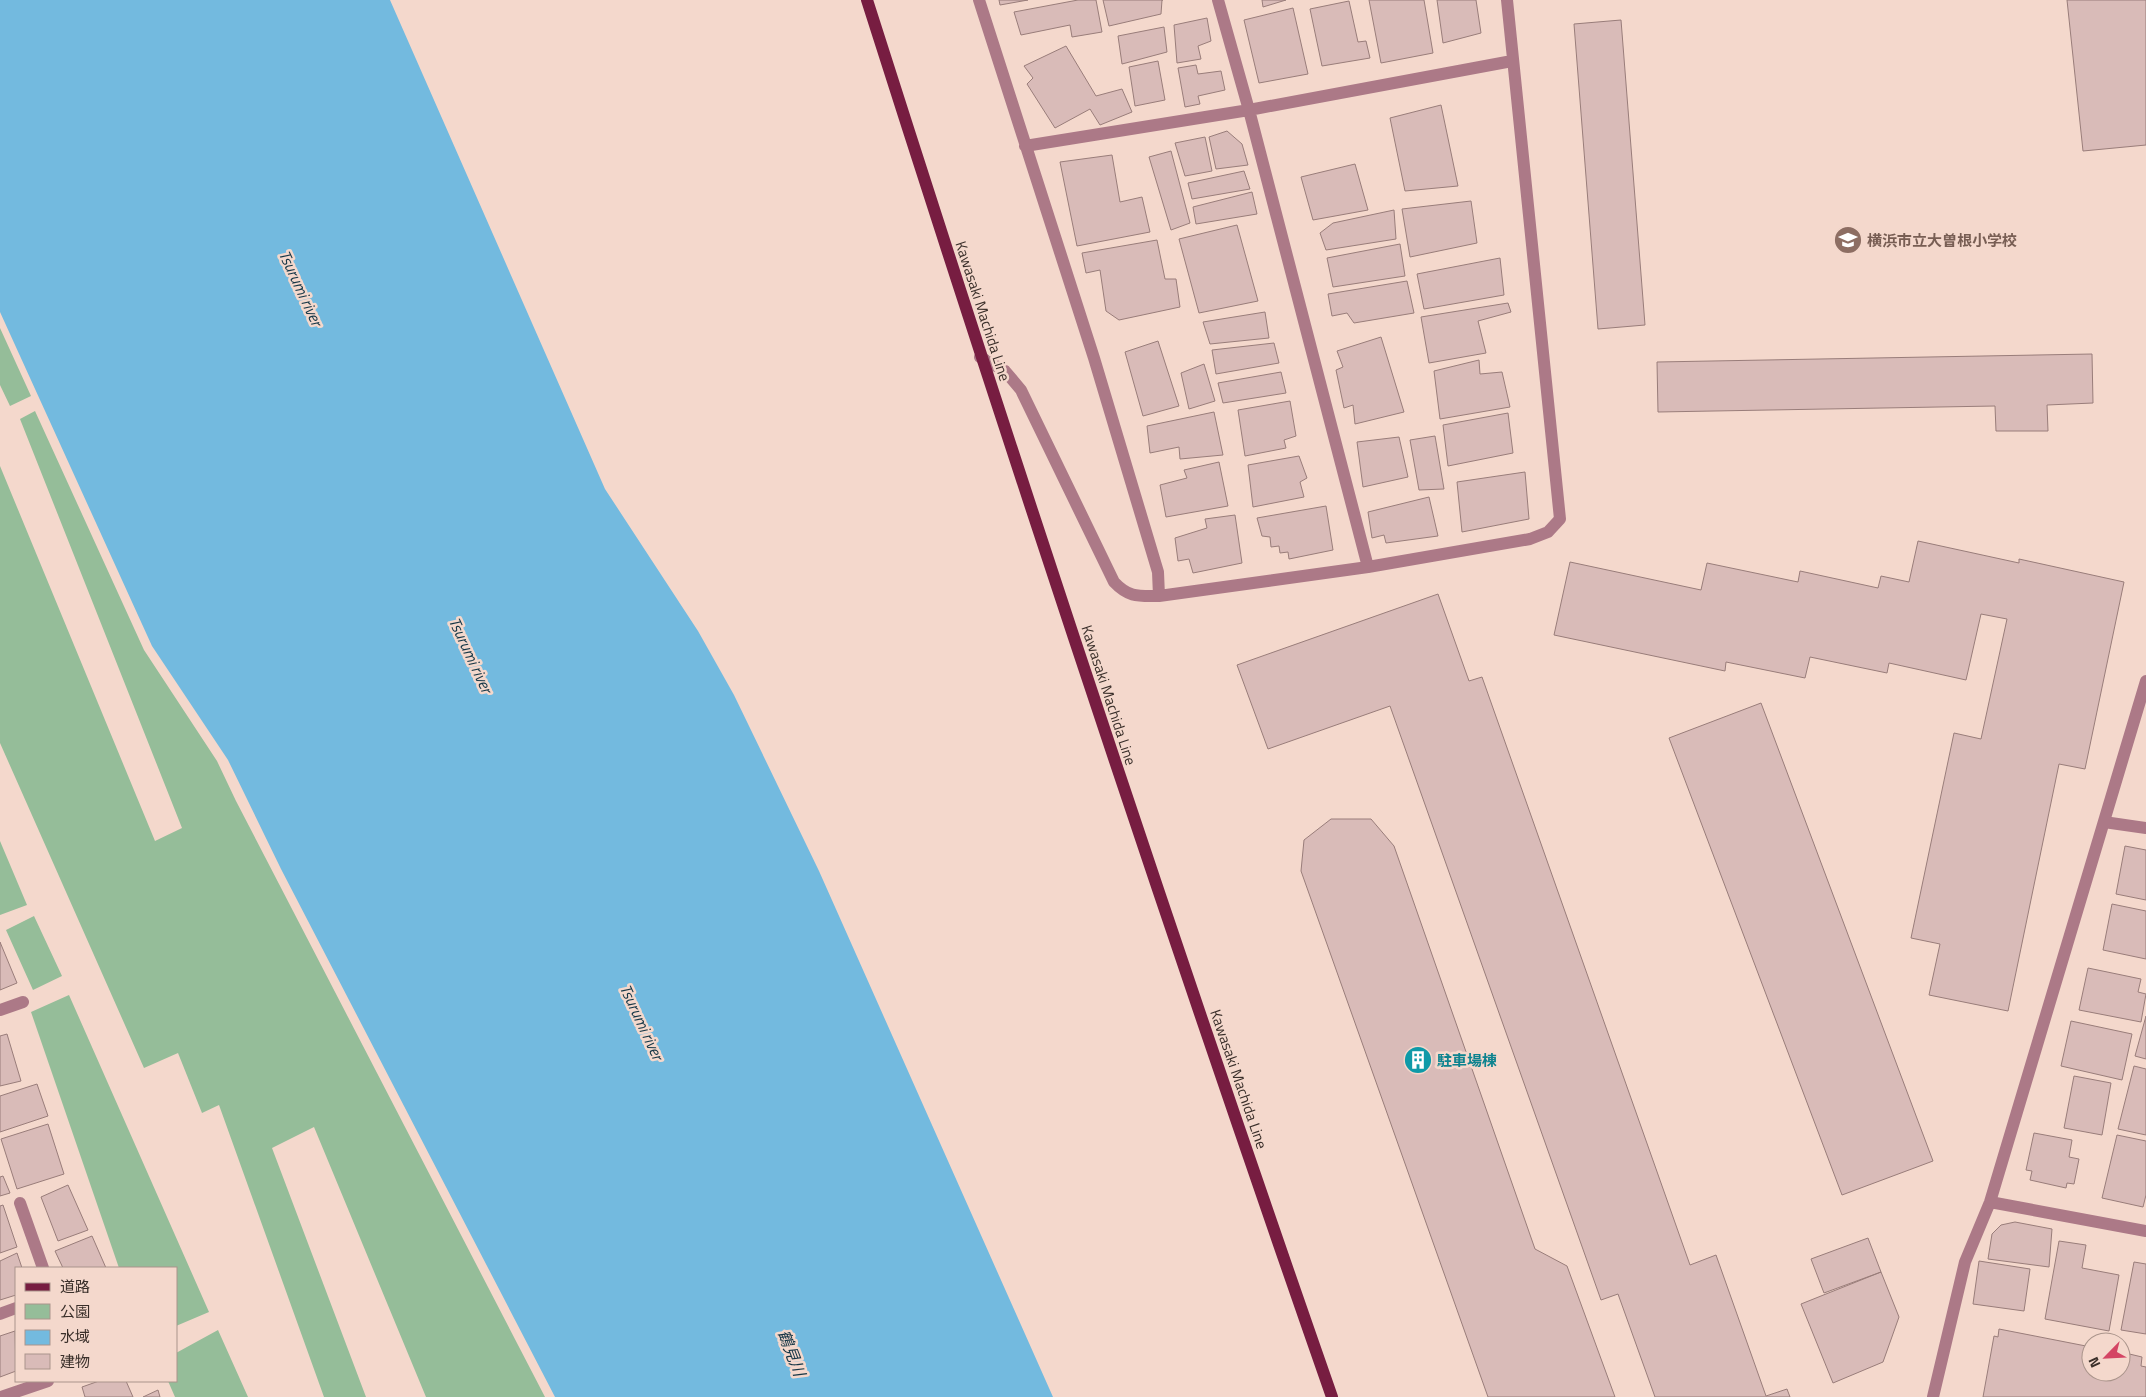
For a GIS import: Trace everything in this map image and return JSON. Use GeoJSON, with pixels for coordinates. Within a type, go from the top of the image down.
{"type":"FeatureCollection","features":[{"type":"Feature","properties":{"kind":"main road","name":"Kawasaki Machida Line"},"geometry":{"type":"LineString","coordinates":[[867,0],[980,357],[1099,716],[1332,1397]]}},
{"type":"Feature","properties":{"kind":"street"},"geometry":{"type":"LineString","coordinates":[[978,0],[1094,358],[1158,572],[1159,596]]}},
{"type":"Feature","properties":{"kind":"street"},"geometry":{"type":"LineString","coordinates":[[1218,0],[1250,110],[1368,567]]}},
{"type":"Feature","properties":{"kind":"street"},"geometry":{"type":"LineString","coordinates":[[980,357],[1005,371],[1021,390],[1114,582],[1123,591],[1135,596],[1159,596],[1368,567],[1530,539],[1548,532],[1560,518],[1507,0]]}},
{"type":"Feature","properties":{"kind":"street"},"geometry":{"type":"LineString","coordinates":[[1025,146],[1250,110],[1512,61]]}},
{"type":"Feature","properties":{"kind":"street"},"geometry":{"type":"LineString","coordinates":[[1933,1397],[1965,1262],[1990,1202],[2146,681]]}},
{"type":"Feature","properties":{"kind":"street"},"geometry":{"type":"LineString","coordinates":[[2104,822],[2146,828]]}},
{"type":"Feature","properties":{"kind":"street"},"geometry":{"type":"LineString","coordinates":[[0,1010],[23,1002]]}},
{"type":"Feature","properties":{"kind":"street"},"geometry":{"type":"LineString","coordinates":[[1990,1202],[2146,1232]]}},
{"type":"Feature","properties":{"kind":"street"},"geometry":{"type":"LineString","coordinates":[[20,1203],[43,1267]]}},
{"type":"Feature","properties":{"kind":"street"},"geometry":{"type":"LineString","coordinates":[[0,1314],[15,1308]]}},
{"type":"Feature","properties":{"kind":"street"},"geometry":{"type":"LineString","coordinates":[[2,1397],[45,1382]]}},
{"type":"Feature","properties":{"kind":"green space"},"geometry":{"type":"Polygon","coordinates":[[[0,328],[31,396],[10,406],[0,385],[0,328]]]}},
{"type":"Feature","properties":{"kind":"green space"},"geometry":{"type":"Polygon","coordinates":[[[35,411],[144,650],[217,761],[545,1397],[426,1397],[314,1127],[272,1148],[366,1397],[324,1397],[219,1105],[202,1113],[178,1053],[144,1068],[0,743],[0,466],[155,841],[182,828],[20,419],[35,411]]]}},
{"type":"Feature","properties":{"kind":"green space"},"geometry":{"type":"Polygon","coordinates":[[[0,841],[27,905],[0,915],[0,841]]]}},
{"type":"Feature","properties":{"kind":"green space"},"geometry":{"type":"Polygon","coordinates":[[[34,916],[62,976],[33,990],[6,930],[34,916]]]}},
{"type":"Feature","properties":{"kind":"green space"},"geometry":{"type":"Polygon","coordinates":[[[69,995],[209,1312],[178,1325],[178,1267],[119,1267],[31,1012],[69,995]]]}},
{"type":"Feature","properties":{"kind":"green space"},"geometry":{"type":"Polygon","coordinates":[[[218,1330],[248,1397],[175,1397],[168,1382],[178,1382],[178,1352],[218,1330]]]}},
{"type":"Feature","properties":{"kind":"water"},"geometry":{"type":"Polygon","coordinates":[[[0,0],[390,0],[605,489],[698,631],[734,695],[819,871],[1053,1397],[555,1397],[281,869],[228,760],[152,646],[0,312],[0,0]]]}},
{"type":"Feature","properties":{"kind":"building"},"geometry":{"type":"Polygon","coordinates":[[[999,0],[1028,0],[1000,5],[999,0]]]}},
{"type":"Feature","properties":{"kind":"building"},"geometry":{"type":"Polygon","coordinates":[[[1078,0],[1096,0],[1102,32],[1072,37],[1070,25],[1021,35],[1014,12],[1078,0]]]}},
{"type":"Feature","properties":{"kind":"building"},"geometry":{"type":"Polygon","coordinates":[[[1103,0],[1162,0],[1161,14],[1109,26],[1103,0]]]}},
{"type":"Feature","properties":{"kind":"building"},"geometry":{"type":"Polygon","coordinates":[[[1262,0],[1286,0],[1263,7],[1262,0]]]}},
{"type":"Feature","properties":{"kind":"building"},"geometry":{"type":"Polygon","coordinates":[[[1369,0],[1424,0],[1433,53],[1381,63],[1369,0]]]}},
{"type":"Feature","properties":{"kind":"building"},"geometry":{"type":"Polygon","coordinates":[[[1437,0],[1476,0],[1481,33],[1443,43],[1437,0]]]}},
{"type":"Feature","properties":{"kind":"building"},"geometry":{"type":"Polygon","coordinates":[[[2067,0],[2146,0],[2146,145],[2083,151],[2067,0]]]}},
{"type":"Feature","properties":{"kind":"building"},"geometry":{"type":"Polygon","coordinates":[[[1349,1],[1358,42],[1366,41],[1370,58],[1322,66],[1310,9],[1349,1]]]}},
{"type":"Feature","properties":{"kind":"building"},"geometry":{"type":"Polygon","coordinates":[[[1293,8],[1308,74],[1259,83],[1244,20],[1293,8]]]}},
{"type":"Feature","properties":{"kind":"building"},"geometry":{"type":"Polygon","coordinates":[[[1207,18],[1211,41],[1198,46],[1201,59],[1177,63],[1174,25],[1207,18]]]}},
{"type":"Feature","properties":{"kind":"building"},"geometry":{"type":"Polygon","coordinates":[[[1621,20],[1645,325],[1598,329],[1574,24],[1621,20]]]}},
{"type":"Feature","properties":{"kind":"building"},"geometry":{"type":"Polygon","coordinates":[[[1164,27],[1167,52],[1122,64],[1118,36],[1164,27]]]}},
{"type":"Feature","properties":{"kind":"building"},"geometry":{"type":"Polygon","coordinates":[[[1066,46],[1096,96],[1122,89],[1132,112],[1100,125],[1090,109],[1055,128],[1027,84],[1033,78],[1024,66],[1066,46]]]}},
{"type":"Feature","properties":{"kind":"building"},"geometry":{"type":"Polygon","coordinates":[[[1158,61],[1165,100],[1135,106],[1129,67],[1158,61]]]}},
{"type":"Feature","properties":{"kind":"building"},"geometry":{"type":"Polygon","coordinates":[[[1196,65],[1198,74],[1221,71],[1225,90],[1198,96],[1200,104],[1185,107],[1178,68],[1196,65]]]}},
{"type":"Feature","properties":{"kind":"building"},"geometry":{"type":"Polygon","coordinates":[[[1441,105],[1458,186],[1405,191],[1390,118],[1441,105]]]}},
{"type":"Feature","properties":{"kind":"building"},"geometry":{"type":"Polygon","coordinates":[[[1227,131],[1242,144],[1248,165],[1216,169],[1209,137],[1227,131]]]}},
{"type":"Feature","properties":{"kind":"building"},"geometry":{"type":"Polygon","coordinates":[[[1205,137],[1212,171],[1185,176],[1175,143],[1205,137]]]}},
{"type":"Feature","properties":{"kind":"building"},"geometry":{"type":"Polygon","coordinates":[[[1171,151],[1190,223],[1171,230],[1149,157],[1171,151]]]}},
{"type":"Feature","properties":{"kind":"building"},"geometry":{"type":"Polygon","coordinates":[[[1112,155],[1120,202],[1142,197],[1150,232],[1077,246],[1060,162],[1112,155]]]}},
{"type":"Feature","properties":{"kind":"building"},"geometry":{"type":"Polygon","coordinates":[[[1355,164],[1368,210],[1313,220],[1301,177],[1355,164]]]}},
{"type":"Feature","properties":{"kind":"building"},"geometry":{"type":"Polygon","coordinates":[[[1244,171],[1250,189],[1192,199],[1188,183],[1244,171]]]}},
{"type":"Feature","properties":{"kind":"building"},"geometry":{"type":"Polygon","coordinates":[[[1252,192],[1257,214],[1196,224],[1193,207],[1252,192]]]}},
{"type":"Feature","properties":{"kind":"building"},"geometry":{"type":"Polygon","coordinates":[[[1471,201],[1477,243],[1410,257],[1402,209],[1471,201]]]}},
{"type":"Feature","properties":{"kind":"building"},"geometry":{"type":"Polygon","coordinates":[[[1394,210],[1396,239],[1326,250],[1320,233],[1333,223],[1394,210]]]}},
{"type":"Feature","properties":{"kind":"building"},"geometry":{"type":"Polygon","coordinates":[[[1237,225],[1258,301],[1199,313],[1179,239],[1237,225]]]}},
{"type":"Feature","properties":{"kind":"building"},"geometry":{"type":"Polygon","coordinates":[[[1157,240],[1165,279],[1176,279],[1180,307],[1119,320],[1106,311],[1100,270],[1086,273],[1082,253],[1157,240]]]}},
{"type":"Feature","properties":{"kind":"building"},"geometry":{"type":"Polygon","coordinates":[[[1400,244],[1405,276],[1333,287],[1327,258],[1400,244]]]}},
{"type":"Feature","properties":{"kind":"building"},"geometry":{"type":"Polygon","coordinates":[[[1500,258],[1504,295],[1424,309],[1417,274],[1500,258]]]}},
{"type":"Feature","properties":{"kind":"building"},"geometry":{"type":"Polygon","coordinates":[[[1407,281],[1414,313],[1354,323],[1347,313],[1332,316],[1328,294],[1407,281]]]}},
{"type":"Feature","properties":{"kind":"building"},"geometry":{"type":"Polygon","coordinates":[[[1508,303],[1511,312],[1478,321],[1486,353],[1429,363],[1421,317],[1508,303]]]}},
{"type":"Feature","properties":{"kind":"building"},"geometry":{"type":"Polygon","coordinates":[[[1265,312],[1269,338],[1210,344],[1203,322],[1265,312]]]}},
{"type":"Feature","properties":{"kind":"building"},"geometry":{"type":"Polygon","coordinates":[[[1381,337],[1404,412],[1355,424],[1353,405],[1344,408],[1336,370],[1343,367],[1337,351],[1381,337]]]}},
{"type":"Feature","properties":{"kind":"building"},"geometry":{"type":"Polygon","coordinates":[[[1158,341],[1179,406],[1143,416],[1125,352],[1158,341]]]}},
{"type":"Feature","properties":{"kind":"building"},"geometry":{"type":"Polygon","coordinates":[[[1274,343],[1279,363],[1216,374],[1212,350],[1274,343]]]}},
{"type":"Feature","properties":{"kind":"building"},"geometry":{"type":"Polygon","coordinates":[[[2092,354],[2093,403],[2047,405],[2048,431],[1996,431],[1995,406],[1658,412],[1657,362],[2092,354]]]}},
{"type":"Feature","properties":{"kind":"building"},"geometry":{"type":"Polygon","coordinates":[[[1479,360],[1480,374],[1502,372],[1510,407],[1440,419],[1434,371],[1479,360]]]}},
{"type":"Feature","properties":{"kind":"building"},"geometry":{"type":"Polygon","coordinates":[[[1204,364],[1215,401],[1189,409],[1181,373],[1204,364]]]}},
{"type":"Feature","properties":{"kind":"building"},"geometry":{"type":"Polygon","coordinates":[[[1281,372],[1286,393],[1223,403],[1218,383],[1281,372]]]}},
{"type":"Feature","properties":{"kind":"building"},"geometry":{"type":"Polygon","coordinates":[[[1290,401],[1296,436],[1284,440],[1286,448],[1245,456],[1238,410],[1290,401]]]}},
{"type":"Feature","properties":{"kind":"building"},"geometry":{"type":"Polygon","coordinates":[[[1214,412],[1223,455],[1180,459],[1179,447],[1150,453],[1147,426],[1214,412]]]}},
{"type":"Feature","properties":{"kind":"building"},"geometry":{"type":"Polygon","coordinates":[[[1508,413],[1513,453],[1448,466],[1443,425],[1508,413]]]}},
{"type":"Feature","properties":{"kind":"building"},"geometry":{"type":"Polygon","coordinates":[[[1435,436],[1444,489],[1419,490],[1410,440],[1435,436]]]}},
{"type":"Feature","properties":{"kind":"building"},"geometry":{"type":"Polygon","coordinates":[[[1399,437],[1408,477],[1363,487],[1357,442],[1399,437]]]}},
{"type":"Feature","properties":{"kind":"building"},"geometry":{"type":"Polygon","coordinates":[[[1299,456],[1307,478],[1300,482],[1304,497],[1253,507],[1248,465],[1299,456]]]}},
{"type":"Feature","properties":{"kind":"building"},"geometry":{"type":"Polygon","coordinates":[[[1219,462],[1228,506],[1166,517],[1160,485],[1187,478],[1184,470],[1219,462]]]}},
{"type":"Feature","properties":{"kind":"building"},"geometry":{"type":"Polygon","coordinates":[[[1525,472],[1529,519],[1462,532],[1457,482],[1525,472]]]}},
{"type":"Feature","properties":{"kind":"building"},"geometry":{"type":"Polygon","coordinates":[[[1429,497],[1438,536],[1386,543],[1384,535],[1372,538],[1368,512],[1429,497]]]}},
{"type":"Feature","properties":{"kind":"building"},"geometry":{"type":"Polygon","coordinates":[[[1326,506],[1333,550],[1289,559],[1288,552],[1280,553],[1279,546],[1271,547],[1270,537],[1262,536],[1257,518],[1326,506]]]}},
{"type":"Feature","properties":{"kind":"building"},"geometry":{"type":"Polygon","coordinates":[[[1235,515],[1242,563],[1193,573],[1189,559],[1178,561],[1175,538],[1207,528],[1205,519],[1235,515]]]}},
{"type":"Feature","properties":{"kind":"building"},"geometry":{"type":"Polygon","coordinates":[[[1918,541],[2019,563],[2019,559],[2124,582],[2085,769],[2059,764],[2008,1011],[1929,995],[1940,944],[1911,938],[1954,733],[1981,739],[2007,619],[1981,614],[1966,680],[1889,663],[1887,673],[1810,657],[1805,678],[1726,662],[1725,671],[1554,635],[1570,562],[1701,590],[1707,563],[1798,582],[1800,571],[1878,588],[1881,576],[1909,582],[1918,541]]]}},
{"type":"Feature","properties":{"kind":"building"},"geometry":{"type":"Polygon","coordinates":[[[1438,594],[1469,681],[1482,677],[1690,1265],[1716,1255],[1766,1396],[1787,1389],[1790,1397],[1655,1397],[1618,1294],[1601,1300],[1390,706],[1268,749],[1237,665],[1438,594]]]}},
{"type":"Feature","properties":{"kind":"building"},"geometry":{"type":"Polygon","coordinates":[[[1761,703],[1933,1161],[1842,1195],[1669,738],[1761,703]]]}},
{"type":"Feature","properties":{"kind":"building","name":"駐車場棟"},"geometry":{"type":"Polygon","coordinates":[[[1331,819],[1371,819],[1394,846],[1535,1249],[1567,1266],[1615,1397],[1488,1397],[1301,871],[1304,840],[1331,819]]]}},
{"type":"Feature","properties":{"kind":"building"},"geometry":{"type":"Polygon","coordinates":[[[2125,846],[2146,850],[2146,900],[2116,894],[2125,846]]]}},
{"type":"Feature","properties":{"kind":"building"},"geometry":{"type":"Polygon","coordinates":[[[2112,904],[2146,911],[2146,959],[2103,950],[2112,904]]]}},
{"type":"Feature","properties":{"kind":"building"},"geometry":{"type":"Polygon","coordinates":[[[0,942],[17,983],[0,990],[0,942]]]}},
{"type":"Feature","properties":{"kind":"building"},"geometry":{"type":"Polygon","coordinates":[[[2088,968],[2141,979],[2138,992],[2146,994],[2141,1022],[2079,1010],[2088,968]]]}},
{"type":"Feature","properties":{"kind":"building"},"geometry":{"type":"Polygon","coordinates":[[[2146,1016],[2146,1059],[2135,1056],[2146,1016]]]}},
{"type":"Feature","properties":{"kind":"building"},"geometry":{"type":"Polygon","coordinates":[[[2071,1021],[2132,1034],[2122,1080],[2061,1066],[2071,1021]]]}},
{"type":"Feature","properties":{"kind":"building"},"geometry":{"type":"Polygon","coordinates":[[[7,1034],[21,1081],[0,1086],[0,1036],[7,1034]]]}},
{"type":"Feature","properties":{"kind":"building"},"geometry":{"type":"Polygon","coordinates":[[[2134,1066],[2146,1069],[2146,1135],[2118,1129],[2134,1066]]]}},
{"type":"Feature","properties":{"kind":"building"},"geometry":{"type":"Polygon","coordinates":[[[2074,1076],[2111,1083],[2102,1135],[2064,1128],[2074,1076]]]}},
{"type":"Feature","properties":{"kind":"building"},"geometry":{"type":"Polygon","coordinates":[[[37,1084],[48,1116],[0,1132],[0,1096],[37,1084]]]}},
{"type":"Feature","properties":{"kind":"building"},"geometry":{"type":"Polygon","coordinates":[[[48,1124],[64,1174],[17,1189],[1,1139],[48,1124]]]}},
{"type":"Feature","properties":{"kind":"building"},"geometry":{"type":"Polygon","coordinates":[[[2034,1133],[2072,1140],[2069,1157],[2079,1159],[2074,1184],[2067,1183],[2066,1188],[2030,1180],[2032,1171],[2026,1170],[2034,1133]]]}},
{"type":"Feature","properties":{"kind":"building"},"geometry":{"type":"Polygon","coordinates":[[[2117,1135],[2146,1141],[2146,1195],[2143,1207],[2102,1198],[2117,1135]]]}},
{"type":"Feature","properties":{"kind":"building"},"geometry":{"type":"Polygon","coordinates":[[[3,1176],[10,1193],[0,1196],[0,1177],[3,1176]]]}},
{"type":"Feature","properties":{"kind":"building"},"geometry":{"type":"Polygon","coordinates":[[[68,1185],[88,1230],[58,1241],[41,1197],[68,1185]]]}},
{"type":"Feature","properties":{"kind":"building"},"geometry":{"type":"Polygon","coordinates":[[[3,1205],[17,1247],[0,1253],[0,1206],[3,1205]]]}},
{"type":"Feature","properties":{"kind":"building"},"geometry":{"type":"Polygon","coordinates":[[[2015,1222],[2052,1229],[2049,1267],[1988,1259],[1992,1234],[2001,1225],[2015,1222]]]}},
{"type":"Feature","properties":{"kind":"building"},"geometry":{"type":"Polygon","coordinates":[[[92,1236],[106,1267],[63,1267],[55,1251],[92,1236]]]}},
{"type":"Feature","properties":{"kind":"building"},"geometry":{"type":"Polygon","coordinates":[[[1868,1238],[1881,1272],[1824,1293],[1811,1259],[1868,1238]]]}},
{"type":"Feature","properties":{"kind":"building"},"geometry":{"type":"Polygon","coordinates":[[[2059,1241],[2086,1245],[2082,1268],[2119,1275],[2109,1331],[2045,1319],[2059,1241]]]}},
{"type":"Feature","properties":{"kind":"building"},"geometry":{"type":"Polygon","coordinates":[[[17,1253],[22,1267],[15,1267],[15,1295],[0,1300],[0,1261],[17,1253]]]}},
{"type":"Feature","properties":{"kind":"building"},"geometry":{"type":"Polygon","coordinates":[[[1979,1261],[2030,1269],[2024,1311],[1973,1304],[1979,1261]]]}},
{"type":"Feature","properties":{"kind":"building"},"geometry":{"type":"Polygon","coordinates":[[[2134,1262],[2146,1264],[2146,1334],[2121,1330],[2134,1262]]]}},
{"type":"Feature","properties":{"kind":"building"},"geometry":{"type":"Polygon","coordinates":[[[1881,1272],[1899,1317],[1883,1362],[1833,1383],[1801,1304],[1881,1272]]]}},
{"type":"Feature","properties":{"kind":"building"},"geometry":{"type":"Polygon","coordinates":[[[1999,1329],[2081,1345],[2081,1382],[2131,1382],[2131,1354],[2142,1357],[2141,1366],[2146,1367],[2146,1397],[1983,1397],[1994,1336],[1998,1337],[1999,1329]]]}},
{"type":"Feature","properties":{"kind":"building"},"geometry":{"type":"Polygon","coordinates":[[[15,1331],[15,1371],[0,1377],[0,1336],[15,1331]]]}},
{"type":"Feature","properties":{"kind":"building"},"geometry":{"type":"Polygon","coordinates":[[[96,1382],[126,1382],[133,1397],[85,1397],[82,1387],[96,1382]]]}},
{"type":"Feature","properties":{"kind":"building"},"geometry":{"type":"Polygon","coordinates":[[[158,1390],[160,1397],[143,1397],[158,1390]]]}},
{"type":"Feature","properties":{"kind":"place","name":"横浜市立大曽根小学校"},"geometry":{"type":"Point","coordinates":[1848,240]}},
{"type":"Feature","properties":{"kind":"place","name":"駐車場棟"},"geometry":{"type":"Point","coordinates":[1418,1060]}},
{"type":"Feature","properties":{"kind":"water label","name":"Tsurumi river"},"geometry":{"type":"Point","coordinates":[301,288]}},
{"type":"Feature","properties":{"kind":"water label","name":"Tsurumi river"},"geometry":{"type":"Point","coordinates":[471,655]}},
{"type":"Feature","properties":{"kind":"water label","name":"Tsurumi river"},"geometry":{"type":"Point","coordinates":[642,1022]}},
{"type":"Feature","properties":{"kind":"water label","name":"鶴見川"},"geometry":{"type":"Point","coordinates":[792,1353]}}]}
